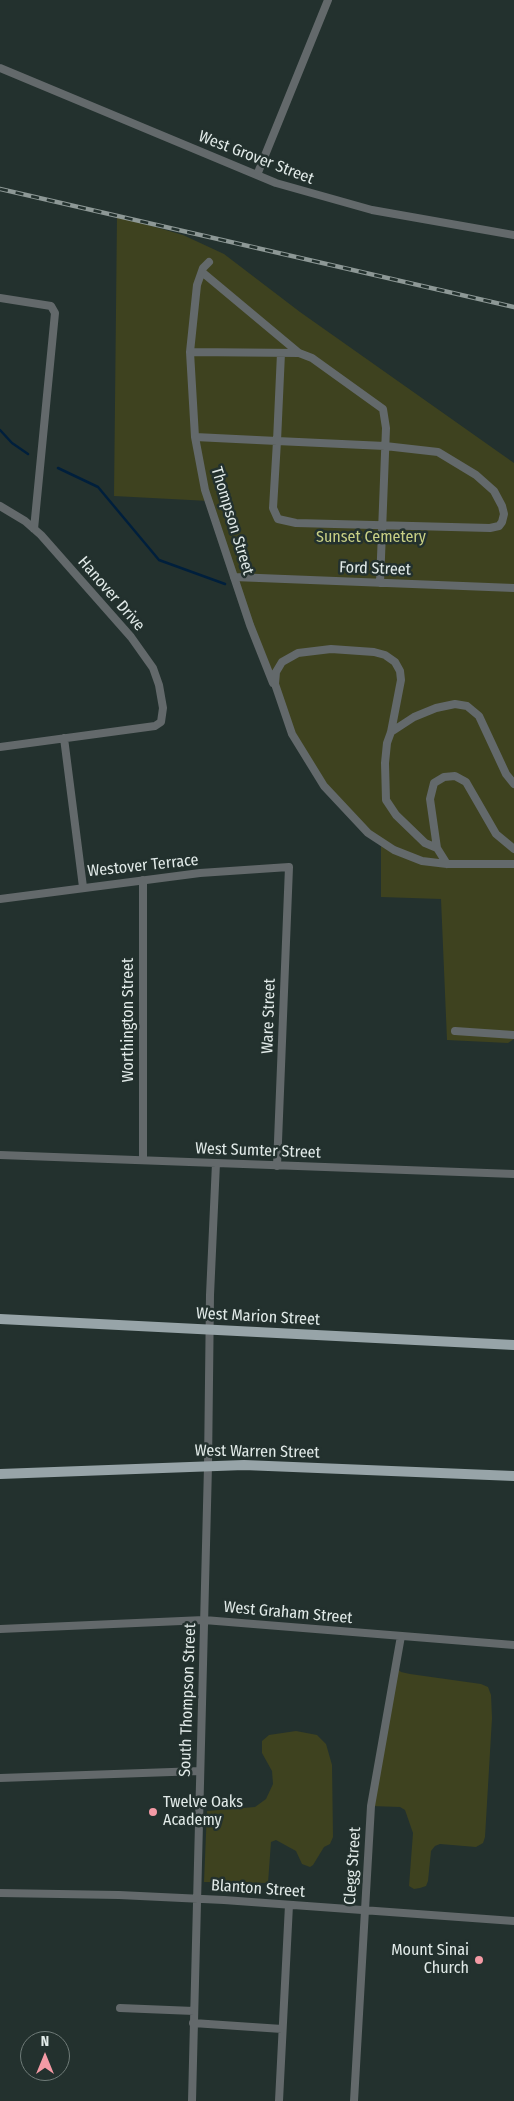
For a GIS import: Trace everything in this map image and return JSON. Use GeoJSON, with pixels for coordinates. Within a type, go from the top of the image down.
{"type":"FeatureCollection","features":[{"type":"Feature","properties":{"kind":"main road","name":"West Marion Street"},"geometry":{"type":"LineString","coordinates":[[0,1319],[514,1344]]}},
{"type":"Feature","properties":{"kind":"main road","name":"West Warren Street"},"geometry":{"type":"LineString","coordinates":[[0,1474],[208,1466],[300,1467],[514,1476]]}},
{"type":"Feature","properties":{"kind":"street"},"geometry":{"type":"LineString","coordinates":[[257,175],[328,0]]}},
{"type":"Feature","properties":{"kind":"street","name":"West Grover Street"},"geometry":{"type":"LineString","coordinates":[[0,68],[257,175],[372,210],[514,235]]}},
{"type":"Feature","properties":{"kind":"street","name":"Thompson Street"},"geometry":{"type":"LineString","coordinates":[[209,262],[202,272],[196,293],[190,352],[196,437],[205,490],[250,625],[292,734],[318,778],[347,813],[368,833],[394,850],[422,861],[448,864],[514,864]]}},
{"type":"Feature","properties":{"kind":"street"},"geometry":{"type":"LineString","coordinates":[[202,272],[299,353],[312,358],[383,409],[386,421],[380,583]]}},
{"type":"Feature","properties":{"kind":"street"},"geometry":{"type":"LineString","coordinates":[[0,298],[51,306],[54,313],[34,529]]}},
{"type":"Feature","properties":{"kind":"street"},"geometry":{"type":"LineString","coordinates":[[190,352],[299,353]]}},
{"type":"Feature","properties":{"kind":"street"},"geometry":{"type":"LineString","coordinates":[[196,437],[277,441],[385,446],[438,452],[476,475],[494,491],[499,498],[504,514],[499,526],[490,528],[296,523],[278,519],[274,513],[277,441],[281,353]]}},
{"type":"Feature","properties":{"kind":"street","name":"Hanover Drive"},"geometry":{"type":"LineString","coordinates":[[0,506],[34,529],[72,570],[149,660],[156,675],[162,699],[163,717],[155,726],[64,738]]}},
{"type":"Feature","properties":{"kind":"street","name":"Ford Street"},"geometry":{"type":"LineString","coordinates":[[234,577],[514,588]]}},
{"type":"Feature","properties":{"kind":"street","name":"Thompson Street"},"geometry":{"type":"LineString","coordinates":[[278,694],[275,678],[278,665],[298,653],[331,649],[360,650],[385,655],[395,662],[401,676],[391,732]]}},
{"type":"Feature","properties":{"kind":"street"},"geometry":{"type":"LineString","coordinates":[[437,848],[425,843],[396,815],[386,800],[385,763],[387,743],[391,732],[414,717],[436,708],[455,704],[467,706],[479,716],[506,774],[514,784]]}},
{"type":"Feature","properties":{"kind":"street"},"geometry":{"type":"LineString","coordinates":[[0,747],[64,738],[83,887]]}},
{"type":"Feature","properties":{"kind":"street"},"geometry":{"type":"LineString","coordinates":[[448,864],[437,848],[431,792],[434,783],[439,779],[450,776],[460,778],[466,782],[496,834],[514,849]]}},
{"type":"Feature","properties":{"kind":"street","name":"Westover Terrace"},"geometry":{"type":"LineString","coordinates":[[0,899],[143,880],[289,867]]}},
{"type":"Feature","properties":{"kind":"street","name":"Ware Street"},"geometry":{"type":"LineString","coordinates":[[277,1166],[289,867]]}},
{"type":"Feature","properties":{"kind":"street","name":"Worthington Street"},"geometry":{"type":"LineString","coordinates":[[143,880],[143,1160]]}},
{"type":"Feature","properties":{"kind":"street"},"geometry":{"type":"LineString","coordinates":[[455,1030],[514,1035]]}},
{"type":"Feature","properties":{"kind":"street","name":"West Sumter Street"},"geometry":{"type":"LineString","coordinates":[[0,1155],[514,1174]]}},
{"type":"Feature","properties":{"kind":"street","name":"South Thompson Street"},"geometry":{"type":"LineString","coordinates":[[192,2101],[210,1329],[216,1163]]}},
{"type":"Feature","properties":{"kind":"street","name":"West Graham Street"},"geometry":{"type":"LineString","coordinates":[[0,1629],[204,1620],[514,1645]]}},
{"type":"Feature","properties":{"kind":"street","name":"Clegg Street"},"geometry":{"type":"LineString","coordinates":[[354,2101],[371,1806],[401,1636]]}},
{"type":"Feature","properties":{"kind":"street"},"geometry":{"type":"LineString","coordinates":[[0,1778],[200,1771]]}},
{"type":"Feature","properties":{"kind":"street","name":"Blanton Street"},"geometry":{"type":"LineString","coordinates":[[0,1893],[82,1894],[196,1899],[514,1921]]}},
{"type":"Feature","properties":{"kind":"street"},"geometry":{"type":"LineString","coordinates":[[280,2101],[289,1905]]}},
{"type":"Feature","properties":{"kind":"street"},"geometry":{"type":"LineString","coordinates":[[120,2008],[194,2011]]}},
{"type":"Feature","properties":{"kind":"street"},"geometry":{"type":"LineString","coordinates":[[193,2023],[282,2029]]}},
{"type":"Feature","properties":{"kind":"green space","name":"Sunset Cemetery"},"geometry":{"type":"Polygon","coordinates":[[[117,216],[183,235],[224,254],[300,312],[514,463],[514,1039],[508,1043],[447,1040],[441,899],[381,897],[381,843],[347,813],[292,734],[209,501],[114,496],[117,216]]]}},
{"type":"Feature","properties":{"kind":"green space"},"geometry":{"type":"Polygon","coordinates":[[[396,1667],[401,1672],[410,1674],[481,1684],[488,1687],[491,1695],[492,1718],[485,1837],[483,1843],[476,1847],[440,1844],[435,1846],[431,1851],[426,1886],[414,1889],[409,1886],[413,1833],[405,1810],[400,1807],[371,1806],[396,1667]]]}},
{"type":"Feature","properties":{"kind":"green space"},"geometry":{"type":"Polygon","coordinates":[[[296,1731],[317,1735],[326,1744],[332,1765],[333,1837],[330,1844],[324,1847],[310,1867],[302,1864],[296,1851],[276,1840],[271,1842],[268,1883],[204,1882],[207,1811],[255,1807],[266,1799],[273,1784],[272,1771],[262,1753],[262,1741],[269,1735],[296,1731]]]}},
{"type":"Feature","properties":{"kind":"waterway"},"geometry":{"type":"LineString","coordinates":[[0,430],[12,443],[28,454]]}},
{"type":"Feature","properties":{"kind":"waterway"},"geometry":{"type":"LineString","coordinates":[[58,468],[98,487],[159,560],[225,584]]}},
{"type":"Feature","properties":{"kind":"railway"},"geometry":{"type":"LineString","coordinates":[[0,189],[514,307]]}},
{"type":"Feature","properties":{"kind":"place","name":"Twelve Oaks Academy"},"geometry":{"type":"Point","coordinates":[153,1812]}},
{"type":"Feature","properties":{"kind":"place","name":"Mount Sinai Church"},"geometry":{"type":"Point","coordinates":[479,1960]}}]}
